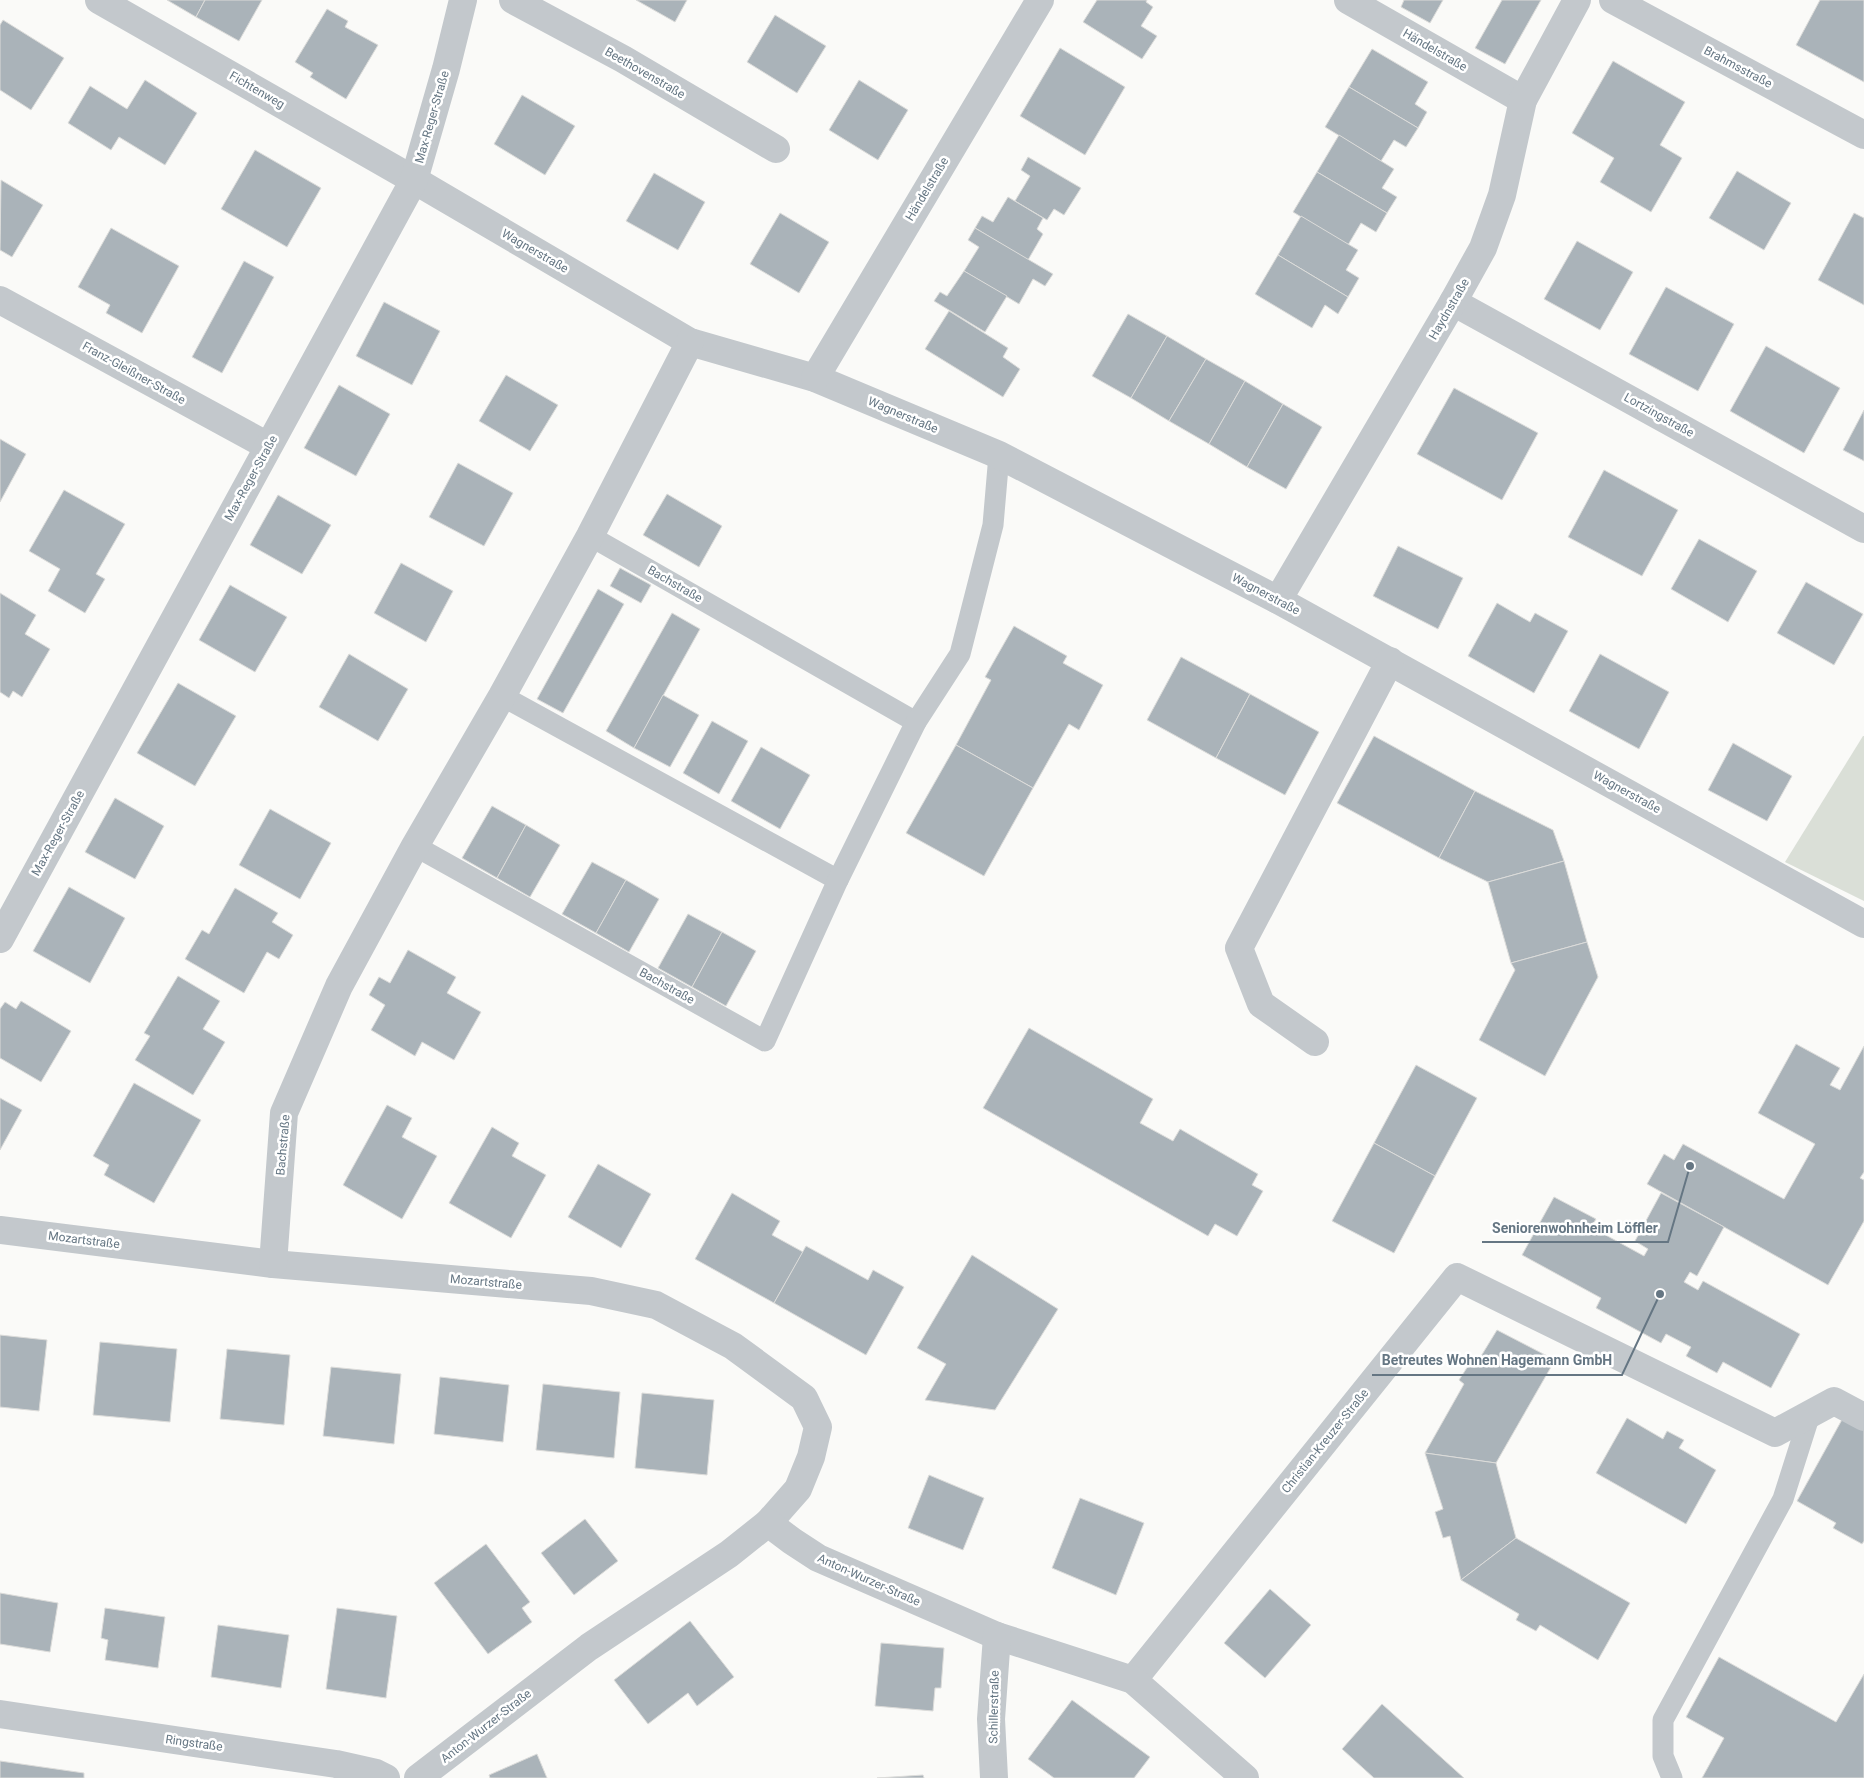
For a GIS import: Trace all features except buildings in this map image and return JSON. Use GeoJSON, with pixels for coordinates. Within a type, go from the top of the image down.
{"type":"FeatureCollection","features":[{"type":"Feature","properties":{"kind":"street","name":"Fichtenweg"},"geometry":{"type":"LineString","coordinates":[[99,0],[414,180]]}},
{"type":"Feature","properties":{"kind":"street","name":"Max-Reger-Straße"},"geometry":{"type":"LineString","coordinates":[[0,939],[414,180],[446,69],[463,0]]}},
{"type":"Feature","properties":{"kind":"street","name":"Beethovenstraße"},"geometry":{"type":"LineString","coordinates":[[513,0],[623,59],[776,149]]}},
{"type":"Feature","properties":{"kind":"street","name":"Händelstraße"},"geometry":{"type":"LineString","coordinates":[[815,378],[1040,0]]}},
{"type":"Feature","properties":{"kind":"street","name":"Händelstraße"},"geometry":{"type":"LineString","coordinates":[[1348,0],[1523,100]]}},
{"type":"Feature","properties":{"kind":"street","name":"Haydnstraße"},"geometry":{"type":"LineString","coordinates":[[1278,600],[1483,248],[1502,195],[1523,100],[1578,0]]}},
{"type":"Feature","properties":{"kind":"street","name":"Brahmsstraße"},"geometry":{"type":"LineString","coordinates":[[1613,0],[1864,135]]}},
{"type":"Feature","properties":{"kind":"street","name":"Wagnerstraße"},"geometry":{"type":"LineString","coordinates":[[414,180],[690,342],[815,378],[999,455],[1278,600],[1864,924]]}},
{"type":"Feature","properties":{"kind":"street","name":"Franz-Gleißner-Straße"},"geometry":{"type":"LineString","coordinates":[[0,300],[268,446]]}},
{"type":"Feature","properties":{"kind":"street","name":"Lortzingstraße"},"geometry":{"type":"LineString","coordinates":[[1453,302],[1864,529]]}},
{"type":"Feature","properties":{"kind":"street","name":"Bachstraße"},"geometry":{"type":"LineString","coordinates":[[273,1264],[284,1113],[339,986],[415,846],[502,696],[590,536],[690,342]]}},
{"type":"Feature","properties":{"kind":"street"},"geometry":{"type":"LineString","coordinates":[[1314,1042],[1261,1004],[1239,948],[1390,661]]}},
{"type":"Feature","properties":{"kind":"street","name":"Mozartstraße"},"geometry":{"type":"LineString","coordinates":[[0,1230],[273,1264],[591,1291],[656,1305],[732,1346],[804,1398],[818,1427],[811,1457],[798,1489],[768,1523]]}},
{"type":"Feature","properties":{"kind":"street","name":"Christian-Kreuzer-Straße"},"geometry":{"type":"LineString","coordinates":[[1132,1680],[1457,1277],[1775,1433],[1834,1401],[1864,1417]]}},
{"type":"Feature","properties":{"kind":"street","name":"Anton-Wurzer-Straße"},"geometry":{"type":"LineString","coordinates":[[418,1778],[589,1647],[729,1554],[768,1523],[792,1542],[818,1558],[997,1636],[1132,1680],[1245,1778]]}},
{"type":"Feature","properties":{"kind":"street","name":"Schillerstraße"},"geometry":{"type":"LineString","coordinates":[[994,1778],[992,1719],[997,1636]]}},
{"type":"Feature","properties":{"kind":"street","name":"Ringstraße"},"geometry":{"type":"LineString","coordinates":[[0,1714],[336,1764],[376,1772],[386,1778]]}},
{"type":"Feature","properties":{"kind":"lane","name":"Bachstraße"},"geometry":{"type":"LineString","coordinates":[[415,846],[765,1041],[838,880],[916,722],[960,654],[993,524],[999,455]]}},
{"type":"Feature","properties":{"kind":"lane","name":"Bachstraße"},"geometry":{"type":"LineString","coordinates":[[590,536],[916,722]]}},
{"type":"Feature","properties":{"kind":"lane"},"geometry":{"type":"LineString","coordinates":[[502,696],[838,880]]}},
{"type":"Feature","properties":{"kind":"lane"},"geometry":{"type":"LineString","coordinates":[[1672,1778],[1663,1756],[1663,1720],[1783,1499],[1810,1414]]}},
{"type":"Feature","properties":{"kind":"shaded area"},"geometry":{"type":"Polygon","coordinates":[[[1864,736],[1864,901],[1785,862],[1864,736]]]}},
{"type":"Feature","properties":{"kind":"place","name":"Seniorenwohnheim Löffler"},"geometry":{"type":"Point","coordinates":[1690,1166]}},
{"type":"Feature","properties":{"kind":"place","name":"Betreutes Wohnen Hagemann GmbH"},"geometry":{"type":"Point","coordinates":[1660,1294]}}]}
